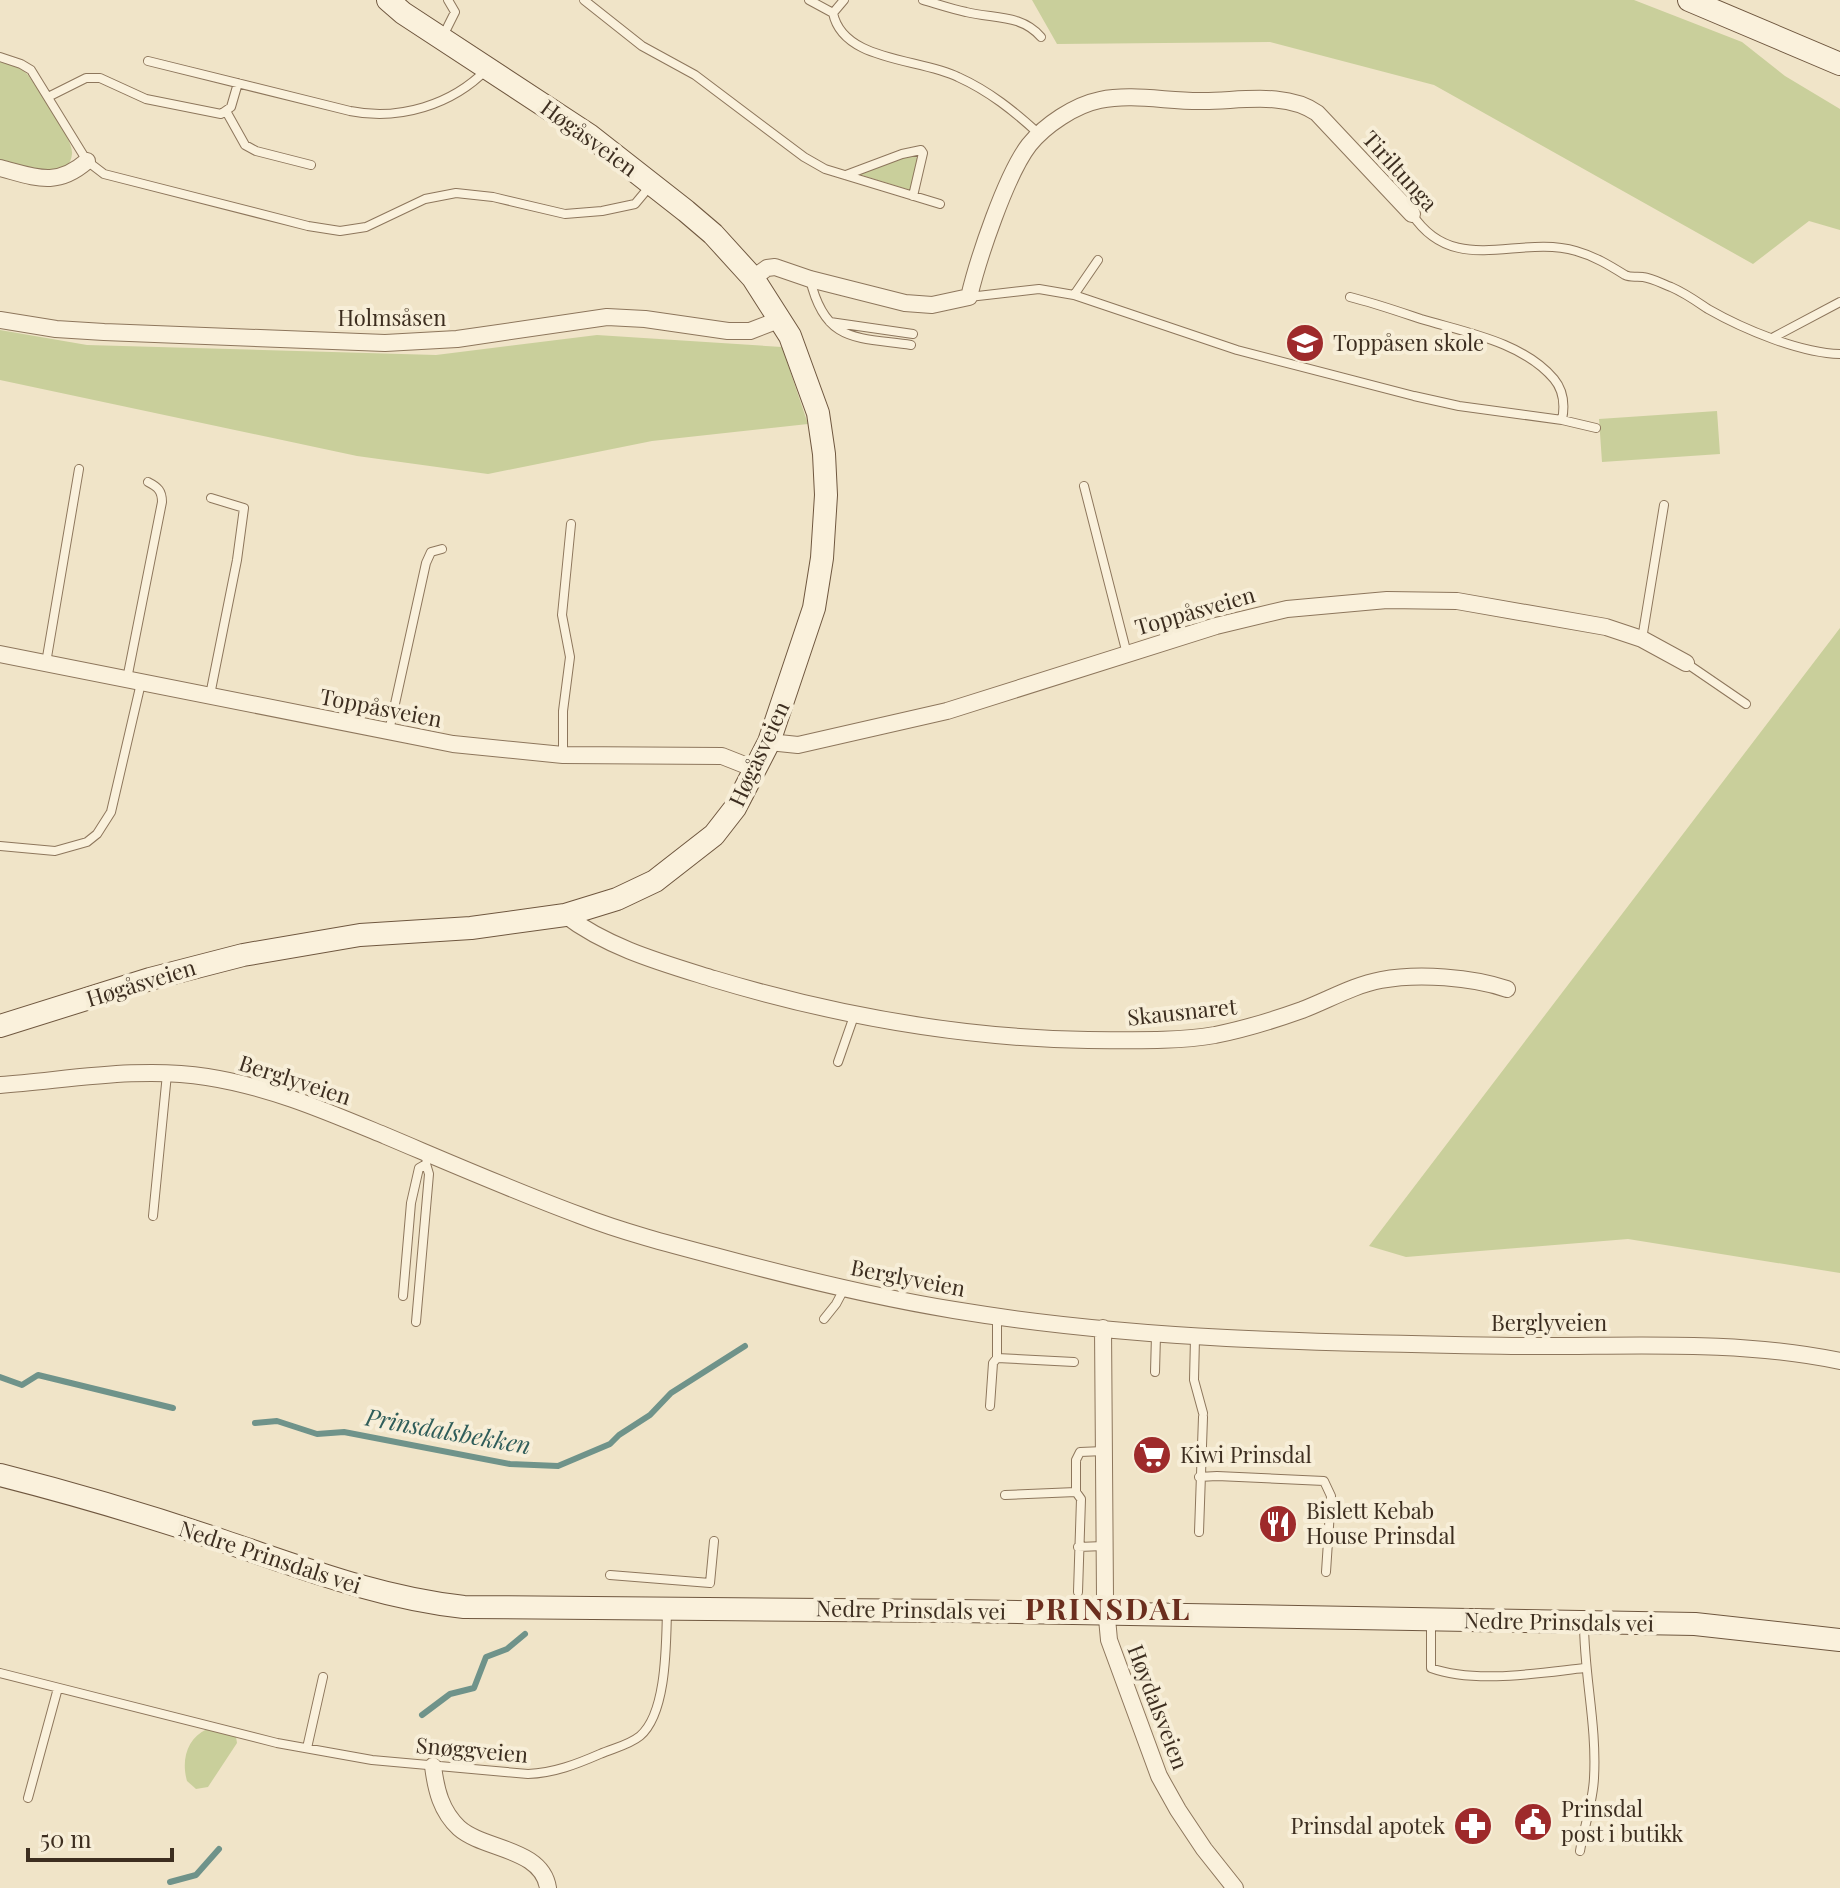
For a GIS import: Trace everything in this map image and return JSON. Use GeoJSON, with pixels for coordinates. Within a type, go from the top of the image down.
{"type":"FeatureCollection","features":[{"type":"Feature","properties":{"kind":"street","name":"Høgåsveien"},"geometry":{"type":"LineString","coordinates":[[0,1026],[150,979],[243,955],[360,935],[471,928],[565,915],[642,889],[689,857],[724,824],[769,742],[814,608],[822,558],[826,495],[818,413],[805,373],[781,319],[753,278],[713,234],[589,135],[388,0]]}},
{"type":"Feature","properties":{"kind":"street"},"geometry":{"type":"LineString","coordinates":[[1689,0],[1840,64]]}},
{"type":"Feature","properties":{"kind":"street","name":"Tiriltunga"},"geometry":{"type":"LineString","coordinates":[[969,297],[983,250],[1024,153],[1039,134],[1079,107],[1102,99],[1299,103],[1317,113],[1412,214]]}},
{"type":"Feature","properties":{"kind":"street"},"geometry":{"type":"LineString","coordinates":[[0,168],[57,179],[72,173],[87,161]]}},
{"type":"Feature","properties":{"kind":"street"},"geometry":{"type":"LineString","coordinates":[[753,278],[767,268],[775,267],[889,300],[920,305],[942,304],[969,297]]}},
{"type":"Feature","properties":{"kind":"street","name":"Holmsåsen"},"geometry":{"type":"LineString","coordinates":[[0,320],[56,329],[104,332],[385,343],[447,341],[607,317],[728,331],[750,331],[781,319]]}},
{"type":"Feature","properties":{"kind":"street","name":"Toppåsveien"},"geometry":{"type":"LineString","coordinates":[[769,742],[798,745],[947,711],[1216,626],[1287,609],[1387,600],[1457,601],[1606,627],[1642,639],[1686,663]]}},
{"type":"Feature","properties":{"kind":"street","name":"Toppåsveien"},"geometry":{"type":"LineString","coordinates":[[0,654],[453,744],[563,755],[722,756],[755,769]]}},
{"type":"Feature","properties":{"kind":"street","name":"Skausnaret"},"geometry":{"type":"LineString","coordinates":[[565,915],[587,932],[666,965],[764,994],[854,1016],[988,1036],[1122,1040],[1212,1035],[1257,1025],[1382,980],[1460,979],[1507,989]]}},
{"type":"Feature","properties":{"kind":"street","name":"Berglyveien"},"geometry":{"type":"LineString","coordinates":[[0,1085],[114,1076],[167,1074],[208,1077],[282,1095],[427,1158],[634,1234],[844,1288],[941,1308],[1195,1338],[1509,1346],[1738,1347],[1840,1361]]}},
{"type":"Feature","properties":{"kind":"street","name":"Høydalsveien"},"geometry":{"type":"LineString","coordinates":[[1103,1328],[1104,1546],[1109,1640],[1159,1776],[1204,1849],[1235,1888]]}},
{"type":"Feature","properties":{"kind":"street","name":"Nedre Prinsdals vei"},"geometry":{"type":"LineString","coordinates":[[0,1475],[135,1512],[394,1596],[447,1605],[507,1609],[1107,1613],[1584,1622],[1717,1626],[1840,1640]]}},
{"type":"Feature","properties":{"kind":"street"},"geometry":{"type":"LineString","coordinates":[[433,1766],[437,1792],[454,1822],[472,1836],[533,1864],[545,1876],[548,1888]]}},
{"type":"Feature","properties":{"kind":"lane"},"geometry":{"type":"LineString","coordinates":[[442,39],[455,12],[448,0]]}},
{"type":"Feature","properties":{"kind":"lane"},"geometry":{"type":"LineString","coordinates":[[584,0],[642,46],[707,83],[804,157],[825,169],[940,204]]}},
{"type":"Feature","properties":{"kind":"lane"},"geometry":{"type":"LineString","coordinates":[[809,0],[833,13],[840,32],[858,47],[958,77],[1013,109],[1039,134]]}},
{"type":"Feature","properties":{"kind":"lane"},"geometry":{"type":"LineString","coordinates":[[833,13],[844,0]]}},
{"type":"Feature","properties":{"kind":"lane"},"geometry":{"type":"LineString","coordinates":[[923,0],[967,12],[1013,18],[1026,23],[1041,37]]}},
{"type":"Feature","properties":{"kind":"lane"},"geometry":{"type":"LineString","coordinates":[[0,57],[27,67],[87,161],[104,174],[308,226],[340,231],[371,225],[409,205],[440,195],[471,193],[550,211],[579,213],[629,207],[650,185]]}},
{"type":"Feature","properties":{"kind":"lane"},"geometry":{"type":"LineString","coordinates":[[148,61],[350,111],[380,115],[446,99],[463,91],[488,68]]}},
{"type":"Feature","properties":{"kind":"lane"},"geometry":{"type":"LineString","coordinates":[[48,97],[86,78],[100,78],[157,102],[215,114],[226,111],[238,83]]}},
{"type":"Feature","properties":{"kind":"lane"},"geometry":{"type":"LineString","coordinates":[[226,111],[239,139],[251,149],[311,165]]}},
{"type":"Feature","properties":{"kind":"lane"},"geometry":{"type":"LineString","coordinates":[[846,175],[921,150],[923,153],[913,196]]}},
{"type":"Feature","properties":{"kind":"lane","name":"Tiriltunga"},"geometry":{"type":"LineString","coordinates":[[1412,214],[1422,229],[1438,242],[1477,251],[1545,247],[1574,250],[1601,260],[1629,277],[1643,277],[1675,289],[1710,310],[1804,350],[1840,354]]}},
{"type":"Feature","properties":{"kind":"lane"},"geometry":{"type":"LineString","coordinates":[[1074,295],[1098,260]]}},
{"type":"Feature","properties":{"kind":"lane"},"geometry":{"type":"LineString","coordinates":[[810,279],[817,300],[837,330],[849,335],[911,345]]}},
{"type":"Feature","properties":{"kind":"lane"},"geometry":{"type":"LineString","coordinates":[[969,297],[1039,289],[1074,295],[1237,350],[1414,396],[1596,428]]}},
{"type":"Feature","properties":{"kind":"lane"},"geometry":{"type":"LineString","coordinates":[[1350,297],[1486,338],[1524,356],[1553,377],[1560,387],[1564,406],[1562,420]]}},
{"type":"Feature","properties":{"kind":"lane"},"geometry":{"type":"LineString","coordinates":[[1774,337],[1840,302]]}},
{"type":"Feature","properties":{"kind":"lane"},"geometry":{"type":"LineString","coordinates":[[829,322],[913,334]]}},
{"type":"Feature","properties":{"kind":"lane"},"geometry":{"type":"LineString","coordinates":[[46,663],[79,469]]}},
{"type":"Feature","properties":{"kind":"lane"},"geometry":{"type":"LineString","coordinates":[[0,846],[55,851],[71,848],[97,834],[113,804],[162,502],[157,486],[148,482]]}},
{"type":"Feature","properties":{"kind":"lane"},"geometry":{"type":"LineString","coordinates":[[1084,486],[1127,654]]}},
{"type":"Feature","properties":{"kind":"lane"},"geometry":{"type":"LineString","coordinates":[[210,696],[244,508],[211,498]]}},
{"type":"Feature","properties":{"kind":"lane"},"geometry":{"type":"LineString","coordinates":[[1642,639],[1664,505]]}},
{"type":"Feature","properties":{"kind":"lane"},"geometry":{"type":"LineString","coordinates":[[563,755],[563,711],[570,657],[562,615],[571,524]]}},
{"type":"Feature","properties":{"kind":"lane"},"geometry":{"type":"LineString","coordinates":[[389,732],[426,563],[431,552],[442,549]]}},
{"type":"Feature","properties":{"kind":"lane","name":"Toppåsveien"},"geometry":{"type":"LineString","coordinates":[[1686,663],[1746,704]]}},
{"type":"Feature","properties":{"kind":"lane"},"geometry":{"type":"LineString","coordinates":[[838,1062],[854,1016]]}},
{"type":"Feature","properties":{"kind":"lane"},"geometry":{"type":"LineString","coordinates":[[153,1216],[167,1074]]}},
{"type":"Feature","properties":{"kind":"lane"},"geometry":{"type":"LineString","coordinates":[[403,1296],[411,1203],[419,1168],[427,1158]]}},
{"type":"Feature","properties":{"kind":"lane"},"geometry":{"type":"LineString","coordinates":[[416,1322],[429,1174],[427,1158]]}},
{"type":"Feature","properties":{"kind":"lane"},"geometry":{"type":"LineString","coordinates":[[824,1319],[844,1288]]}},
{"type":"Feature","properties":{"kind":"lane"},"geometry":{"type":"LineString","coordinates":[[990,1406],[993,1363],[997,1358],[997,1316]]}},
{"type":"Feature","properties":{"kind":"lane"},"geometry":{"type":"LineString","coordinates":[[1155,1372],[1156,1335]]}},
{"type":"Feature","properties":{"kind":"lane"},"geometry":{"type":"LineString","coordinates":[[1195,1338],[1194,1380],[1203,1415],[1199,1532]]}},
{"type":"Feature","properties":{"kind":"lane"},"geometry":{"type":"LineString","coordinates":[[997,1358],[1074,1362]]}},
{"type":"Feature","properties":{"kind":"lane"},"geometry":{"type":"LineString","coordinates":[[1078,1592],[1076,1460],[1080,1452],[1104,1451]]}},
{"type":"Feature","properties":{"kind":"lane"},"geometry":{"type":"LineString","coordinates":[[1199,1477],[1324,1481],[1331,1496],[1326,1572]]}},
{"type":"Feature","properties":{"kind":"lane"},"geometry":{"type":"LineString","coordinates":[[1005,1495],[1078,1496],[1104,1500]]}},
{"type":"Feature","properties":{"kind":"lane"},"geometry":{"type":"LineString","coordinates":[[610,1575],[710,1583],[714,1541]]}},
{"type":"Feature","properties":{"kind":"lane"},"geometry":{"type":"LineString","coordinates":[[1078,1547],[1104,1546]]}},
{"type":"Feature","properties":{"kind":"lane","name":"Snøggveien"},"geometry":{"type":"LineString","coordinates":[[0,1673],[250,1737],[372,1760],[545,1773],[634,1740],[650,1724],[660,1698],[667,1609]]}},
{"type":"Feature","properties":{"kind":"lane"},"geometry":{"type":"LineString","coordinates":[[1431,1620],[1431,1668],[1447,1674],[1501,1675],[1584,1668]]}},
{"type":"Feature","properties":{"kind":"lane"},"geometry":{"type":"LineString","coordinates":[[1580,1851],[1594,1779],[1591,1689],[1584,1668],[1584,1622]]}},
{"type":"Feature","properties":{"kind":"lane"},"geometry":{"type":"LineString","coordinates":[[307,1748],[323,1677]]}},
{"type":"Feature","properties":{"kind":"lane"},"geometry":{"type":"LineString","coordinates":[[28,1798],[58,1688]]}},
{"type":"Feature","properties":{"kind":"green space"},"geometry":{"type":"Polygon","coordinates":[[[1032,0],[1634,0],[1742,42],[1785,76],[1840,109],[1840,230],[1809,221],[1753,264],[1434,85],[1270,42],[1057,44],[1032,0]]]}},
{"type":"Feature","properties":{"kind":"green space"},"geometry":{"type":"Polygon","coordinates":[[[0,62],[20,67],[28,75],[67,137],[71,158],[67,166],[56,173],[0,163],[0,62]]]}},
{"type":"Feature","properties":{"kind":"green space"},"geometry":{"type":"Polygon","coordinates":[[[910,155],[918,158],[910,190],[861,175],[861,172],[910,155]]]}},
{"type":"Feature","properties":{"kind":"green space"},"geometry":{"type":"Polygon","coordinates":[[[0,330],[87,345],[436,355],[597,335],[782,347],[808,424],[652,441],[488,474],[357,456],[0,380],[0,330]]]}},
{"type":"Feature","properties":{"kind":"green space"},"geometry":{"type":"Polygon","coordinates":[[[1717,411],[1720,454],[1602,462],[1599,419],[1717,411]]]}},
{"type":"Feature","properties":{"kind":"green space"},"geometry":{"type":"Polygon","coordinates":[[[1840,628],[1840,1273],[1628,1239],[1406,1257],[1369,1246],[1840,628]]]}},
{"type":"Feature","properties":{"kind":"green space"},"geometry":{"type":"Polygon","coordinates":[[[207,1729],[236,1737],[237,1743],[208,1787],[196,1789],[187,1781],[185,1758],[190,1744],[207,1729]]]}},
{"type":"Feature","properties":{"kind":"waterway","name":"Prinsdalsbekken"},"geometry":{"type":"LineString","coordinates":[[255,1423],[277,1421],[317,1434],[344,1432],[510,1464],[558,1466],[610,1444],[650,1415],[671,1393],[745,1346]]}},
{"type":"Feature","properties":{"kind":"waterway","name":"Prinsdalsbekken"},"geometry":{"type":"LineString","coordinates":[[0,1377],[22,1385],[38,1375],[173,1408]]}},
{"type":"Feature","properties":{"kind":"waterway"},"geometry":{"type":"LineString","coordinates":[[422,1715],[450,1694],[474,1688],[486,1657],[507,1649],[525,1634]]}},
{"type":"Feature","properties":{"kind":"waterway"},"geometry":{"type":"LineString","coordinates":[[170,1882],[196,1875],[219,1849]]}},
{"type":"Feature","properties":{"kind":"place","name":"Toppåsen skole"},"geometry":{"type":"Point","coordinates":[1305,343]}},
{"type":"Feature","properties":{"kind":"place","name":"Kiwi Prinsdal"},"geometry":{"type":"Point","coordinates":[1152,1455]}},
{"type":"Feature","properties":{"kind":"place","name":"Bislett Kebab House Prinsdal"},"geometry":{"type":"Point","coordinates":[1278,1524]}},
{"type":"Feature","properties":{"kind":"place","name":"Prinsdal post i butikk"},"geometry":{"type":"Point","coordinates":[1533,1822]}},
{"type":"Feature","properties":{"kind":"place","name":"Prinsdal apotek"},"geometry":{"type":"Point","coordinates":[1473,1826]}},
{"type":"Feature","properties":{"kind":"district","name":"PRINSDAL"},"geometry":{"type":"Point","coordinates":[1108,1610]}}]}
